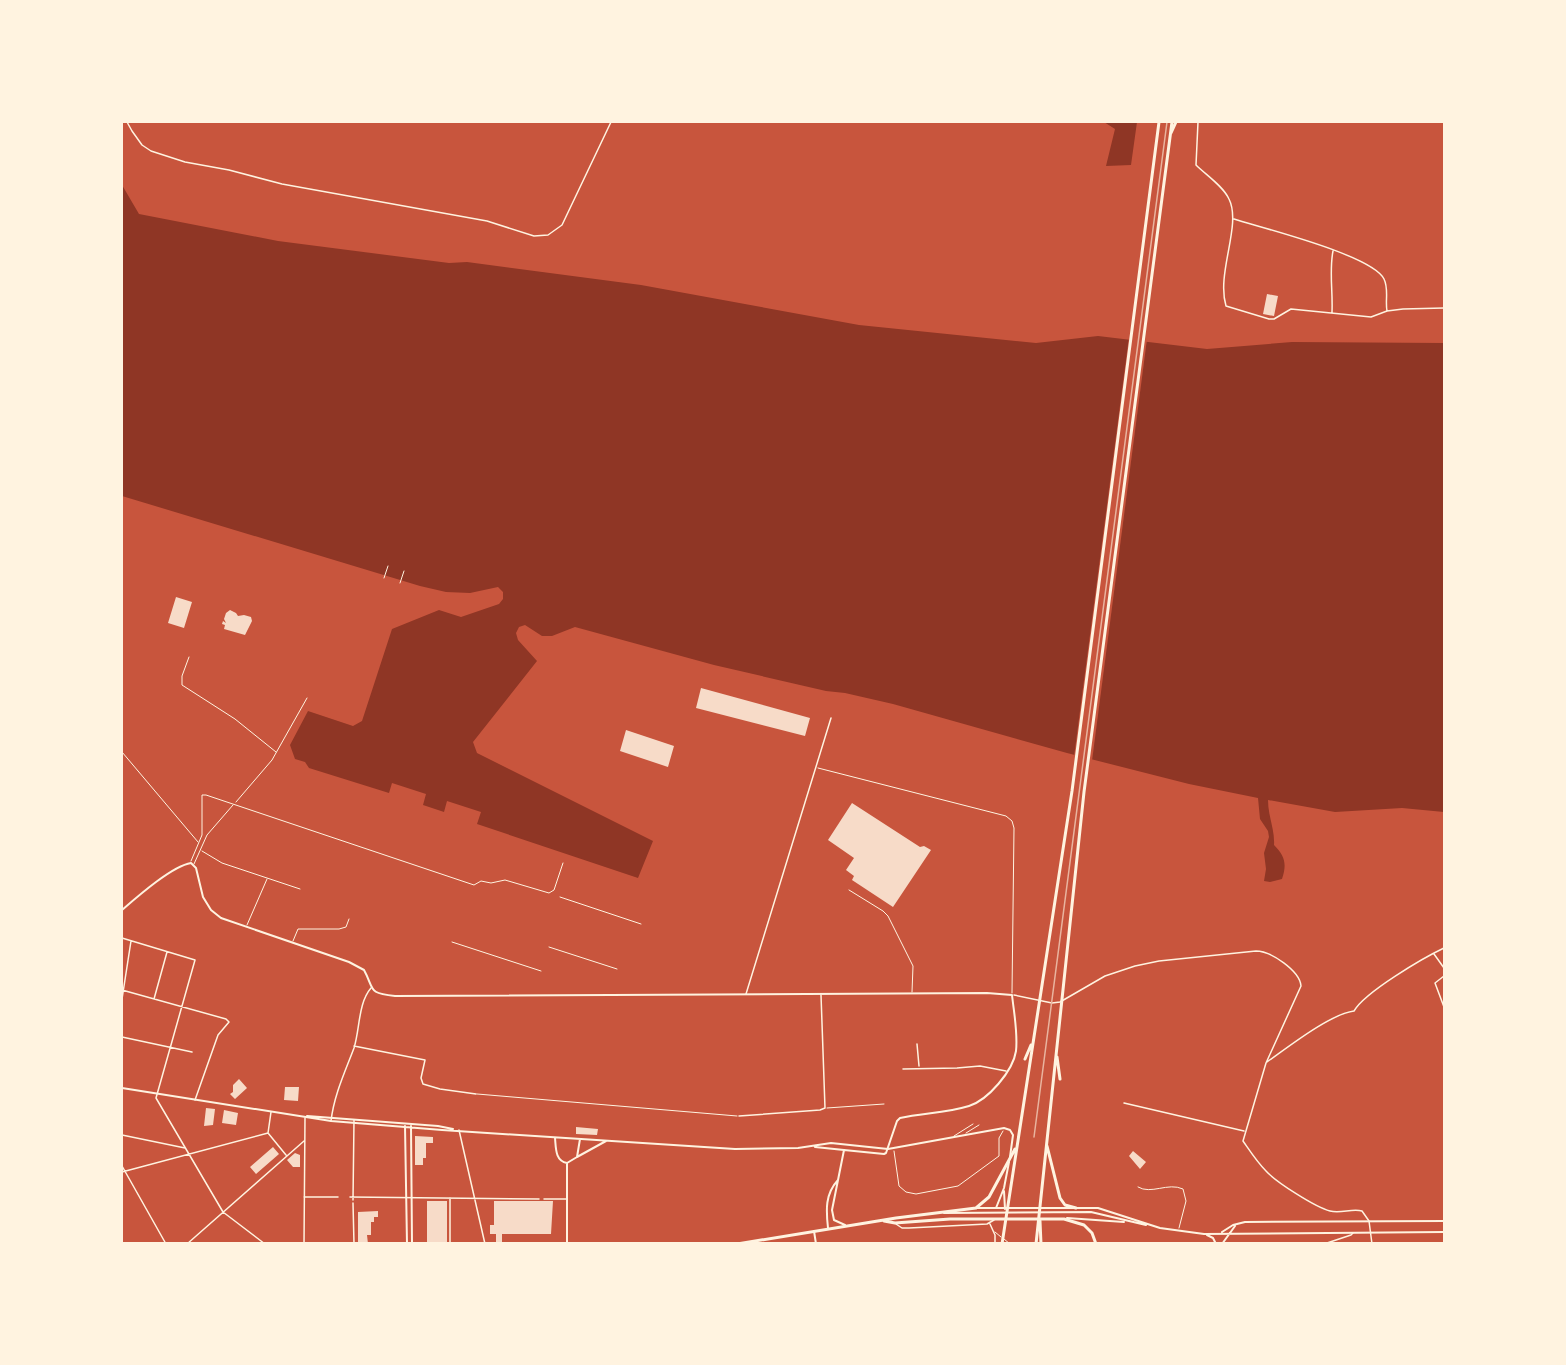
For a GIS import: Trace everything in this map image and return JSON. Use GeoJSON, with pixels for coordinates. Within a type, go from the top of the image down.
{"type":"FeatureCollection","features":[{"type":"Feature","properties":{"kind":"main road"},"geometry":{"type":"LineString","coordinates":[[1002,1244],[1072,791],[1159,122]]}},
{"type":"Feature","properties":{"kind":"main road"},"geometry":{"type":"LineString","coordinates":[[1038,1244],[1084,792],[1169,137],[1174,122]]}},
{"type":"Feature","properties":{"kind":"main road"},"geometry":{"type":"LineString","coordinates":[[122,910],[170,872],[192,863],[197,870],[201,893],[212,910],[223,919],[358,966],[366,972],[371,988],[380,994],[402,996],[987,993],[1012,995],[1016,1048],[1014,1057],[1007,1071],[989,1094],[973,1105],[933,1114],[900,1118],[896,1123],[886,1153],[880,1155],[812,1146]]}},
{"type":"Feature","properties":{"kind":"main road"},"geometry":{"type":"LineString","coordinates":[[1025,1059],[1034,1041]]}},
{"type":"Feature","properties":{"kind":"main road"},"geometry":{"type":"LineString","coordinates":[[1056,1051],[1060,1079]]}},
{"type":"Feature","properties":{"kind":"main road"},"geometry":{"type":"LineString","coordinates":[[122,1088],[331,1119],[555,1138],[735,1149],[812,1146],[831,1143],[894,1149],[1003,1128],[1012,1132],[1004,1188],[1005,1209]]}},
{"type":"Feature","properties":{"kind":"main road"},"geometry":{"type":"LineString","coordinates":[[405,1125],[406,1244]]}},
{"type":"Feature","properties":{"kind":"main road"},"geometry":{"type":"LineString","coordinates":[[411,1126],[411,1244]]}},
{"type":"Feature","properties":{"kind":"main road"},"geometry":{"type":"LineString","coordinates":[[555,1138],[558,1158],[567,1163],[607,1141]]}},
{"type":"Feature","properties":{"kind":"main road"},"geometry":{"type":"LineString","coordinates":[[577,1157],[580,1139]]}},
{"type":"Feature","properties":{"kind":"main road"},"geometry":{"type":"LineString","coordinates":[[1047,1143],[1063,1203],[1076,1208]]}},
{"type":"Feature","properties":{"kind":"main road"},"geometry":{"type":"LineString","coordinates":[[976,1208],[987,1200],[1017,1144]]}},
{"type":"Feature","properties":{"kind":"main road"},"geometry":{"type":"LineString","coordinates":[[844,1150],[832,1199],[832,1214],[837,1222],[846,1226]]}},
{"type":"Feature","properties":{"kind":"main road"},"geometry":{"type":"LineString","coordinates":[[567,1163],[567,1244]]}},
{"type":"Feature","properties":{"kind":"main road"},"geometry":{"type":"LineString","coordinates":[[828,1228],[827,1200],[838,1180]]}},
{"type":"Feature","properties":{"kind":"main road"},"geometry":{"type":"LineString","coordinates":[[996,1208],[1004,1188]]}},
{"type":"Feature","properties":{"kind":"main road"},"geometry":{"type":"LineString","coordinates":[[737,1244],[828,1228],[976,1208],[1106,1210],[1149,1225]]}},
{"type":"Feature","properties":{"kind":"main road"},"geometry":{"type":"LineString","coordinates":[[939,1213],[1091,1212],[1128,1222]]}},
{"type":"Feature","properties":{"kind":"main road"},"geometry":{"type":"LineString","coordinates":[[882,1220],[895,1223],[944,1219],[1064,1219],[1128,1222],[1204,1234],[1444,1232]]}},
{"type":"Feature","properties":{"kind":"main road"},"geometry":{"type":"LineString","coordinates":[[1064,1219],[1084,1225],[1094,1236],[1096,1244]]}},
{"type":"Feature","properties":{"kind":"main road"},"geometry":{"type":"LineString","coordinates":[[1218,1234],[1237,1224],[1444,1221]]}},
{"type":"Feature","properties":{"kind":"main road"},"geometry":{"type":"LineString","coordinates":[[1222,1244],[1237,1224]]}},
{"type":"Feature","properties":{"kind":"main road"},"geometry":{"type":"LineString","coordinates":[[814,1231],[816,1244]]}},
{"type":"Feature","properties":{"kind":"main road"},"geometry":{"type":"LineString","coordinates":[[1204,1234],[1213,1238],[1216,1244]]}},
{"type":"Feature","properties":{"kind":"street"},"geometry":{"type":"LineString","coordinates":[[127,122],[142,145],[151,152],[184,162],[229,170],[275,182],[487,221],[534,236],[553,233],[565,219],[611,122]]}},
{"type":"Feature","properties":{"kind":"street"},"geometry":{"type":"LineString","coordinates":[[1198,122],[1196,165],[1229,198],[1233,219],[1224,274],[1226,306],[1269,319],[1274,319],[1285,310],[1291,309],[1371,317],[1403,309],[1444,308]]}},
{"type":"Feature","properties":{"kind":"street"},"geometry":{"type":"LineString","coordinates":[[1233,219],[1334,250],[1366,265],[1382,276],[1386,285],[1387,312]]}},
{"type":"Feature","properties":{"kind":"street"},"geometry":{"type":"LineString","coordinates":[[1332,313],[1331,265],[1334,250]]}},
{"type":"Feature","properties":{"kind":"street"},"geometry":{"type":"LineString","coordinates":[[746,994],[831,718]]}},
{"type":"Feature","properties":{"kind":"street"},"geometry":{"type":"LineString","coordinates":[[122,938],[195,960],[157,1094],[157,1101],[223,1212],[265,1244]]}},
{"type":"Feature","properties":{"kind":"street"},"geometry":{"type":"LineString","coordinates":[[122,999],[131,941]]}},
{"type":"Feature","properties":{"kind":"street"},"geometry":{"type":"LineString","coordinates":[[1266,1063],[1320,1027],[1344,1013],[1353,1011],[1361,1001],[1378,988],[1444,948]]}},
{"type":"Feature","properties":{"kind":"street"},"geometry":{"type":"LineString","coordinates":[[154,999],[167,951]]}},
{"type":"Feature","properties":{"kind":"street"},"geometry":{"type":"LineString","coordinates":[[1012,995],[1052,1003],[1060,1002],[1105,976],[1156,961],[1265,951],[1274,956],[1297,975],[1301,984],[1266,1063],[1243,1137],[1244,1142],[1270,1176],[1323,1209],[1341,1212],[1360,1210],[1364,1213],[1369,1221],[1372,1244]]}},
{"type":"Feature","properties":{"kind":"street"},"geometry":{"type":"LineString","coordinates":[[1434,954],[1444,968]]}},
{"type":"Feature","properties":{"kind":"street"},"geometry":{"type":"LineString","coordinates":[[1444,976],[1435,983],[1444,1007]]}},
{"type":"Feature","properties":{"kind":"street"},"geometry":{"type":"LineString","coordinates":[[331,1119],[342,1076],[354,1046],[366,996],[371,988]]}},
{"type":"Feature","properties":{"kind":"street"},"geometry":{"type":"LineString","coordinates":[[122,990],[226,1019],[230,1023],[218,1035],[195,1100]]}},
{"type":"Feature","properties":{"kind":"street"},"geometry":{"type":"LineString","coordinates":[[740,1116],[825,1108],[821,994]]}},
{"type":"Feature","properties":{"kind":"street"},"geometry":{"type":"LineString","coordinates":[[122,1037],[192,1052]]}},
{"type":"Feature","properties":{"kind":"street"},"geometry":{"type":"LineString","coordinates":[[917,1044],[919,1067]]}},
{"type":"Feature","properties":{"kind":"street"},"geometry":{"type":"LineString","coordinates":[[354,1046],[426,1060],[421,1078],[423,1084],[476,1094]]}},
{"type":"Feature","properties":{"kind":"street"},"geometry":{"type":"LineString","coordinates":[[903,1069],[980,1066],[1007,1071]]}},
{"type":"Feature","properties":{"kind":"street"},"geometry":{"type":"LineString","coordinates":[[1124,1103],[1245,1131]]}},
{"type":"Feature","properties":{"kind":"street"},"geometry":{"type":"LineString","coordinates":[[272,1111],[268,1133],[286,1155]]}},
{"type":"Feature","properties":{"kind":"street"},"geometry":{"type":"LineString","coordinates":[[304,1244],[305,1116]]}},
{"type":"Feature","properties":{"kind":"street"},"geometry":{"type":"LineString","coordinates":[[354,1121],[352,1198],[539,1198]]}},
{"type":"Feature","properties":{"kind":"street"},"geometry":{"type":"LineString","coordinates":[[459,1130],[485,1244]]}},
{"type":"Feature","properties":{"kind":"street"},"geometry":{"type":"LineString","coordinates":[[123,1171],[268,1133]]}},
{"type":"Feature","properties":{"kind":"street"},"geometry":{"type":"LineString","coordinates":[[122,1135],[185,1148]]}},
{"type":"Feature","properties":{"kind":"street"},"geometry":{"type":"LineString","coordinates":[[187,1244],[304,1141]]}},
{"type":"Feature","properties":{"kind":"street"},"geometry":{"type":"LineString","coordinates":[[122,1166],[166,1244]]}},
{"type":"Feature","properties":{"kind":"street"},"geometry":{"type":"LineString","coordinates":[[304,1197],[338,1197]]}},
{"type":"Feature","properties":{"kind":"street"},"geometry":{"type":"LineString","coordinates":[[450,1197],[450,1244]]}},
{"type":"Feature","properties":{"kind":"street"},"geometry":{"type":"LineString","coordinates":[[544,1199],[567,1199]]}},
{"type":"Feature","properties":{"kind":"street"},"geometry":{"type":"LineString","coordinates":[[353,1203],[354,1244]]}},
{"type":"Feature","properties":{"kind":"street"},"geometry":{"type":"LineString","coordinates":[[895,1223],[907,1228],[989,1223],[994,1219]]}},
{"type":"Feature","properties":{"kind":"street"},"geometry":{"type":"LineString","coordinates":[[989,1223],[994,1232],[995,1244]]}},
{"type":"Feature","properties":{"kind":"street"},"geometry":{"type":"LineString","coordinates":[[1324,1244],[1354,1232]]}},
{"type":"Feature","properties":{"kind":"lane"},"geometry":{"type":"LineString","coordinates":[[189,657],[182,676],[182,685],[235,719],[277,753]]}},
{"type":"Feature","properties":{"kind":"lane"},"geometry":{"type":"LineString","coordinates":[[192,863],[207,835],[270,764],[307,698]]}},
{"type":"Feature","properties":{"kind":"lane"},"geometry":{"type":"LineString","coordinates":[[122,752],[199,843]]}},
{"type":"Feature","properties":{"kind":"lane"},"geometry":{"type":"LineString","coordinates":[[816,767],[1006,816],[1012,821],[1014,828],[1012,995]]}},
{"type":"Feature","properties":{"kind":"lane"},"geometry":{"type":"LineString","coordinates":[[192,863],[200,841],[202,795],[211,796],[476,885],[481,881],[491,883],[505,880],[549,893],[554,890],[563,862]]}},
{"type":"Feature","properties":{"kind":"lane"},"geometry":{"type":"LineString","coordinates":[[196,848],[222,863],[300,889]]}},
{"type":"Feature","properties":{"kind":"lane"},"geometry":{"type":"LineString","coordinates":[[246,928],[267,877]]}},
{"type":"Feature","properties":{"kind":"lane"},"geometry":{"type":"LineString","coordinates":[[849,890],[883,910],[888,916],[913,966],[912,994]]}},
{"type":"Feature","properties":{"kind":"lane"},"geometry":{"type":"LineString","coordinates":[[560,897],[641,924]]}},
{"type":"Feature","properties":{"kind":"lane"},"geometry":{"type":"LineString","coordinates":[[292,942],[298,929],[339,929],[346,927],[350,920]]}},
{"type":"Feature","properties":{"kind":"lane"},"geometry":{"type":"LineString","coordinates":[[452,942],[541,971]]}},
{"type":"Feature","properties":{"kind":"lane"},"geometry":{"type":"LineString","coordinates":[[549,947],[617,969]]}},
{"type":"Feature","properties":{"kind":"lane"},"geometry":{"type":"LineString","coordinates":[[476,1094],[740,1116]]}},
{"type":"Feature","properties":{"kind":"lane"},"geometry":{"type":"LineString","coordinates":[[825,1108],[884,1104]]}},
{"type":"Feature","properties":{"kind":"lane"},"geometry":{"type":"LineString","coordinates":[[949,1139],[973,1124]]}},
{"type":"Feature","properties":{"kind":"lane"},"geometry":{"type":"LineString","coordinates":[[960,1137],[980,1125]]}},
{"type":"Feature","properties":{"kind":"lane"},"geometry":{"type":"LineString","coordinates":[[894,1149],[899,1186],[910,1194],[919,1194],[962,1185],[997,1159],[1000,1152],[999,1138],[1003,1128]]}},
{"type":"Feature","properties":{"kind":"lane"},"geometry":{"type":"LineString","coordinates":[[1138,1187],[1144,1190],[1175,1186],[1183,1189],[1186,1201],[1179,1230]]}},
{"type":"Feature","properties":{"kind":"lane"},"geometry":{"type":"LineString","coordinates":[[994,1232],[1010,1244]]}},
{"type":"Feature","properties":{"kind":"path"},"geometry":{"type":"LineString","coordinates":[[384,578],[388,566]]}},
{"type":"Feature","properties":{"kind":"path"},"geometry":{"type":"LineString","coordinates":[[400,583],[404,571]]}},
{"type":"Feature","properties":{"kind":"shaded area"},"geometry":{"type":"Polygon","coordinates":[[[1104,122],[1137,122],[1131,165],[1106,166],[1115,129],[1104,122]]]}},
{"type":"Feature","properties":{"kind":"shaded area"},"geometry":{"type":"Polygon","coordinates":[[[122,185],[139,214],[278,241],[449,263],[467,262],[641,285],[859,325],[1036,343],[1098,336],[1207,349],[1292,342],[1444,343],[1444,812],[1402,808],[1335,812],[1268,800],[1274,845],[1283,857],[1284,869],[1282,879],[1264,881],[1266,869],[1264,853],[1269,837],[1260,819],[1258,798],[1189,784],[1067,753],[893,704],[714,665],[575,627],[552,636],[542,636],[525,625],[519,627],[516,633],[518,640],[537,661],[473,742],[477,753],[653,841],[638,878],[477,824],[481,812],[447,801],[444,812],[423,805],[426,794],[392,783],[389,793],[309,768],[305,762],[295,759],[290,745],[308,711],[353,726],[362,721],[392,629],[439,610],[461,617],[499,604],[503,599],[503,592],[498,587],[470,593],[446,592],[420,586],[122,496],[122,185]]]}},
{"type":"Feature","properties":{"kind":"pier"},"geometry":{"type":"Polygon","coordinates":[[[1129,337],[1147,339],[1092,761],[1074,757],[1129,337]]]}},
{"type":"Feature","properties":{"kind":"building"},"geometry":{"type":"Polygon","coordinates":[[[1267,294],[1278,296],[1274,316],[1263,314],[1267,294]]]}},
{"type":"Feature","properties":{"kind":"building"},"geometry":{"type":"Polygon","coordinates":[[[176,597],[192,602],[184,628],[168,623],[176,597]]]}},
{"type":"Feature","properties":{"kind":"building"},"geometry":{"type":"Polygon","coordinates":[[[230,610],[238,616],[251,617],[252,621],[245,635],[224,629],[225,625],[222,624],[223,621],[226,623],[224,619],[230,610]]]}},
{"type":"Feature","properties":{"kind":"building"},"geometry":{"type":"Polygon","coordinates":[[[701,688],[810,718],[805,736],[696,708],[701,688]]]}},
{"type":"Feature","properties":{"kind":"building"},"geometry":{"type":"Polygon","coordinates":[[[626,730],[674,746],[668,767],[620,751],[626,730]]]}},
{"type":"Feature","properties":{"kind":"building"},"geometry":{"type":"Polygon","coordinates":[[[852,803],[920,847],[924,846],[931,850],[893,907],[852,880],[854,876],[846,870],[854,858],[828,840],[852,803]]]}},
{"type":"Feature","properties":{"kind":"building"},"geometry":{"type":"Polygon","coordinates":[[[239,1079],[247,1088],[235,1099],[230,1094],[233,1092],[233,1085],[239,1079]]]}},
{"type":"Feature","properties":{"kind":"building"},"geometry":{"type":"Polygon","coordinates":[[[285,1087],[299,1087],[298,1101],[284,1100],[285,1087]]]}},
{"type":"Feature","properties":{"kind":"building"},"geometry":{"type":"Polygon","coordinates":[[[206,1108],[215,1109],[213,1125],[204,1126],[206,1108]]]}},
{"type":"Feature","properties":{"kind":"building"},"geometry":{"type":"Polygon","coordinates":[[[224,1110],[238,1113],[236,1125],[222,1123],[224,1110]]]}},
{"type":"Feature","properties":{"kind":"building"},"geometry":{"type":"Polygon","coordinates":[[[576,1127],[598,1129],[597,1135],[576,1134],[576,1127]]]}},
{"type":"Feature","properties":{"kind":"building"},"geometry":{"type":"Polygon","coordinates":[[[415,1136],[433,1137],[433,1143],[426,1143],[426,1158],[423,1158],[423,1165],[415,1165],[415,1136]]]}},
{"type":"Feature","properties":{"kind":"building"},"geometry":{"type":"Polygon","coordinates":[[[273,1147],[279,1154],[256,1174],[250,1167],[273,1147]]]}},
{"type":"Feature","properties":{"kind":"building"},"geometry":{"type":"Polygon","coordinates":[[[1133,1151],[1146,1162],[1140,1169],[1129,1156],[1133,1151]]]}},
{"type":"Feature","properties":{"kind":"building"},"geometry":{"type":"Polygon","coordinates":[[[295,1153],[300,1155],[300,1167],[293,1167],[287,1160],[295,1153]]]}},
{"type":"Feature","properties":{"kind":"building"},"geometry":{"type":"Polygon","coordinates":[[[427,1201],[447,1201],[447,1244],[427,1244],[427,1201]]]}},
{"type":"Feature","properties":{"kind":"building"},"geometry":{"type":"Polygon","coordinates":[[[494,1201],[553,1201],[551,1234],[502,1234],[502,1244],[496,1244],[496,1234],[490,1234],[490,1225],[494,1225],[494,1201]]]}},
{"type":"Feature","properties":{"kind":"building"},"geometry":{"type":"Polygon","coordinates":[[[378,1211],[378,1217],[374,1217],[374,1222],[371,1222],[371,1235],[367,1235],[368,1244],[358,1244],[358,1212],[378,1211]]]}},
{"type":"Feature","properties":{"kind":"railway"},"geometry":{"type":"LineString","coordinates":[[1034,1137],[1167,122]]}}]}
